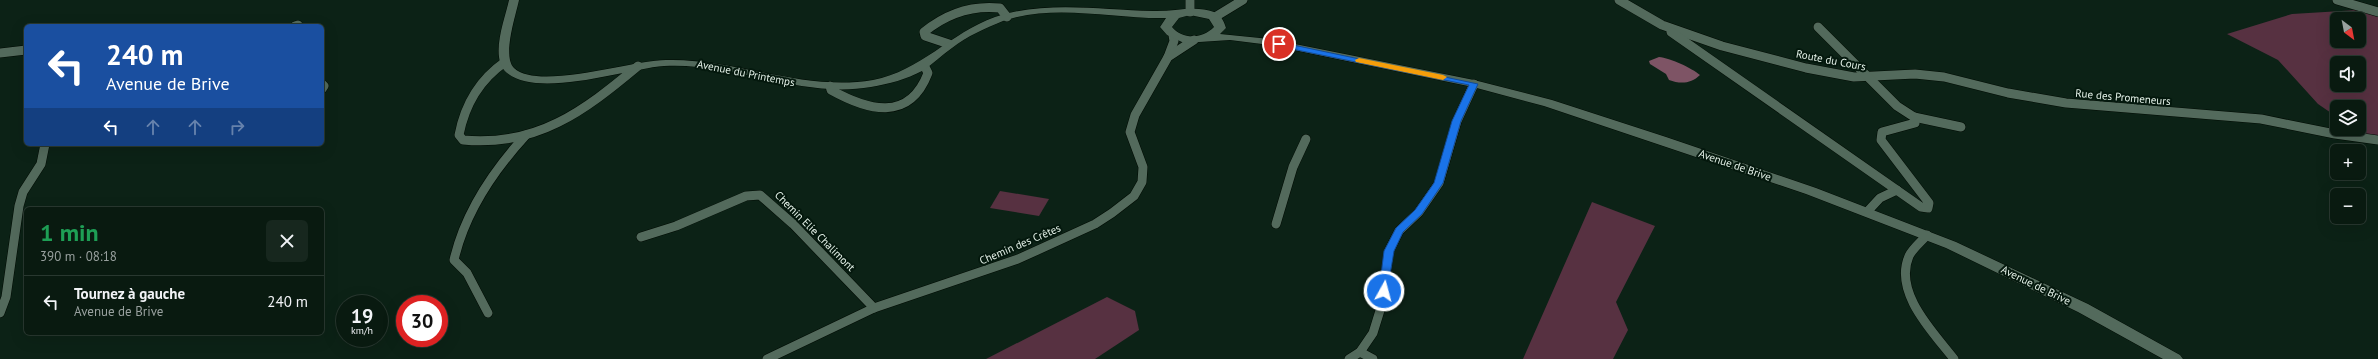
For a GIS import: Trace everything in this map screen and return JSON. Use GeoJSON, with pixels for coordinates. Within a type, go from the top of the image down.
{"type":"FeatureCollection","features":[{"type":"Feature","properties":{"kind":"street"},"geometry":{"type":"LineString","coordinates":[[514,0],[512,16],[503,50],[505,62],[494,69],[468,104],[459,135],[463,140],[490,142],[526,135],[566,119],[613,88],[638,66]]}},
{"type":"Feature","properties":{"kind":"street"},"geometry":{"type":"LineString","coordinates":[[1190,0],[1190,12]]}},
{"type":"Feature","properties":{"kind":"street"},"geometry":{"type":"LineString","coordinates":[[1209,37],[1220,28],[1217,20],[1243,0]]}},
{"type":"Feature","properties":{"kind":"street","name":"Route du Cours"},"geometry":{"type":"LineString","coordinates":[[1620,0],[1662,25],[1921,207],[1928,208],[1930,206],[1881,140],[1882,132],[1915,123],[1914,117],[1897,106],[1866,78],[1806,68],[1722,46],[1662,25]]}},
{"type":"Feature","properties":{"kind":"street"},"geometry":{"type":"LineString","coordinates":[[2337,0],[2378,12]]}},
{"type":"Feature","properties":{"kind":"street"},"geometry":{"type":"LineString","coordinates":[[949,44],[926,36],[924,32],[930,26],[972,8],[987,5],[1000,8],[1007,17]]}},
{"type":"Feature","properties":{"kind":"street","name":"Avenue du Printemps"},"geometry":{"type":"LineString","coordinates":[[505,62],[510,70],[521,77],[534,80],[566,79],[638,66],[661,63],[693,62],[799,83],[830,86],[852,86],[884,81],[924,65],[949,44],[986,24],[1007,17],[1046,10],[1123,14],[1177,14],[1200,12],[1217,20],[1232,30],[1270,42]]}},
{"type":"Feature","properties":{"kind":"street","name":"Avenue du Printemps"},"geometry":{"type":"LineString","coordinates":[[1123,14],[1194,40]]}},
{"type":"Feature","properties":{"kind":"street"},"geometry":{"type":"LineString","coordinates":[[1170,31],[1168,20],[1177,14]]}},
{"type":"Feature","properties":{"kind":"street"},"geometry":{"type":"LineString","coordinates":[[1818,28],[1866,78]]}},
{"type":"Feature","properties":{"kind":"street","name":"Chemin des Crêtes"},"geometry":{"type":"LineString","coordinates":[[767,359],[874,308],[1018,259],[1095,224],[1134,196],[1142,182],[1143,167],[1130,132],[1144,97],[1168,57],[1174,41],[1170,31]]}},
{"type":"Feature","properties":{"kind":"street"},"geometry":{"type":"LineString","coordinates":[[1194,40],[1209,37],[1230,37],[1270,42]]}},
{"type":"Feature","properties":{"kind":"street","name":"Chemin des Crêtes"},"geometry":{"type":"LineString","coordinates":[[1168,57],[1194,40]]}},
{"type":"Feature","properties":{"kind":"street","name":"Avenue de Brive"},"geometry":{"type":"LineString","coordinates":[[1270,42],[1474,84],[1597,119],[1746,168],[1927,235],[2030,282],[2175,359]]}},
{"type":"Feature","properties":{"kind":"street"},"geometry":{"type":"LineString","coordinates":[[0,53],[24,50]]}},
{"type":"Feature","properties":{"kind":"street","name":"Avenue du Printemps"},"geometry":{"type":"LineString","coordinates":[[830,86],[831,90],[873,108],[896,105],[919,92],[926,82],[928,73],[924,65]]}},
{"type":"Feature","properties":{"kind":"street","name":"Rue des Promeneurs"},"geometry":{"type":"LineString","coordinates":[[1866,78],[1915,74],[1944,77],[2008,93],[2081,104],[2261,119],[2335,134],[2378,140]]}},
{"type":"Feature","properties":{"kind":"street"},"geometry":{"type":"LineString","coordinates":[[1349,359],[1360,352],[1373,333],[1382,304],[1389,251],[1399,231],[1419,212],[1439,183],[1456,121],[1474,84]]}},
{"type":"Feature","properties":{"kind":"street"},"geometry":{"type":"LineString","coordinates":[[1914,117],[1961,127]]}},
{"type":"Feature","properties":{"kind":"street"},"geometry":{"type":"LineString","coordinates":[[488,312],[467,273],[454,260],[456,244],[483,192],[510,151],[526,135]]}},
{"type":"Feature","properties":{"kind":"street"},"geometry":{"type":"LineString","coordinates":[[1276,224],[1293,168],[1306,139]]}},
{"type":"Feature","properties":{"kind":"street"},"geometry":{"type":"LineString","coordinates":[[0,313],[6,297],[19,206],[23,192],[41,164],[45,146]]}},
{"type":"Feature","properties":{"kind":"street"},"geometry":{"type":"LineString","coordinates":[[1867,212],[1880,198],[1897,190]]}},
{"type":"Feature","properties":{"kind":"street","name":"Chemin Elie Chalimont"},"geometry":{"type":"LineString","coordinates":[[641,237],[676,226],[746,196],[760,195],[793,224],[874,308]]}},
{"type":"Feature","properties":{"kind":"street"},"geometry":{"type":"LineString","coordinates":[[1927,235],[1909,256],[1904,274],[1910,298],[1954,359]]}},
{"type":"Feature","properties":{"kind":"street"},"geometry":{"type":"LineString","coordinates":[[1360,352],[1373,359]]}},
{"type":"Feature","properties":{"kind":"shaded area"},"geometry":{"type":"Polygon","coordinates":[[[2358,10],[2378,14],[2378,137],[2366,136],[2366,100],[2330,100],[2330,112],[2318,104],[2278,60],[2227,34],[2292,14],[2358,10]]]}},
{"type":"Feature","properties":{"kind":"shaded area"},"geometry":{"type":"Polygon","coordinates":[[[1659,57],[1681,64],[1700,75],[1689,82],[1669,80],[1666,74],[1650,64],[1649,61],[1659,57]]]}},
{"type":"Feature","properties":{"kind":"shaded area"},"geometry":{"type":"Polygon","coordinates":[[[1000,191],[1049,199],[1039,216],[990,208],[1000,191]]]}},
{"type":"Feature","properties":{"kind":"shaded area"},"geometry":{"type":"Polygon","coordinates":[[[1592,202],[1655,226],[1616,302],[1628,330],[1613,359],[1523,359],[1592,202]]]}},
{"type":"Feature","properties":{"kind":"shaded area"},"geometry":{"type":"Polygon","coordinates":[[[1107,297],[1135,311],[1139,330],[1095,359],[986,359],[1107,297]]]}},
{"type":"Feature","properties":{"kind":"slow traffic"},"geometry":{"type":"LineString","coordinates":[[1359,60],[1443,77]]}},
{"type":"Feature","properties":{"kind":"route"},"geometry":{"type":"LineString","coordinates":[[1279,44],[1474,84],[1456,121],[1448,156],[1439,183],[1419,212],[1399,231],[1389,251],[1384,291]]}}]}
